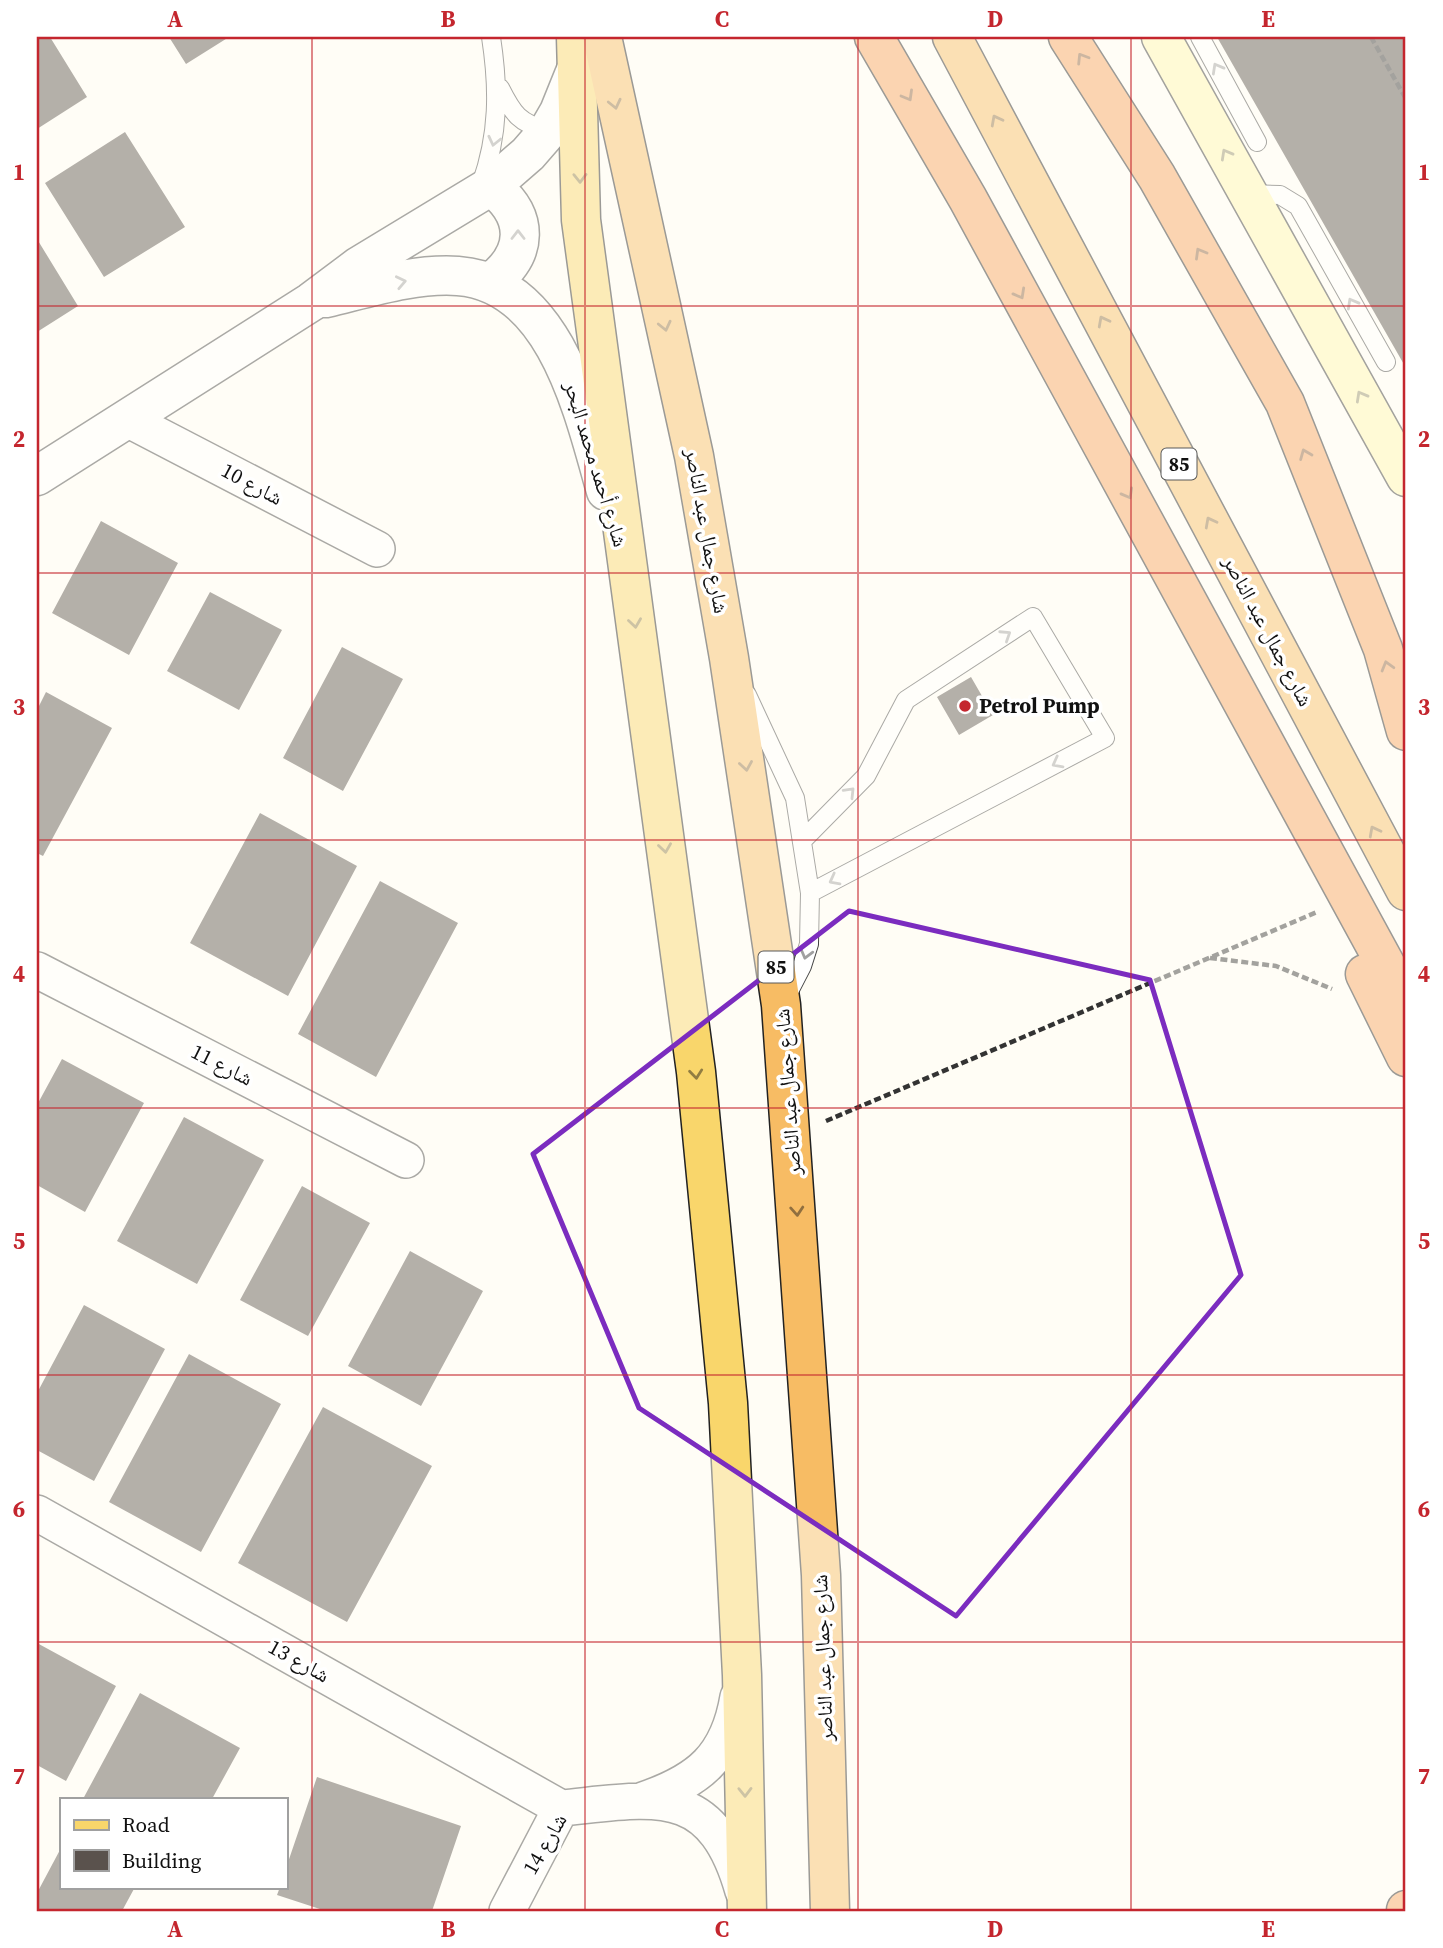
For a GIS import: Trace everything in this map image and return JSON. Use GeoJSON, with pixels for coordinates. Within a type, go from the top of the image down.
{"type":"FeatureCollection","features":[{"type":"Feature","properties":{"kind":"highway"},"geometry":{"type":"LineString","coordinates":[[874,37],[968,199],[1406,1002]]}},
{"type":"Feature","properties":{"kind":"highway","name":"شارع جمال عبد الناصر"},"geometry":{"type":"LineString","coordinates":[[952,37],[1406,891]]}},
{"type":"Feature","properties":{"kind":"highway"},"geometry":{"type":"LineString","coordinates":[[1068,37],[1157,177],[1285,403],[1383,649],[1406,731]]}},
{"type":"Feature","properties":{"kind":"highway","name":"شارع جمال عبد الناصر"},"geometry":{"type":"LineString","coordinates":[[585,46],[694,456],[729,657],[782,1005],[821,1575],[830,1911]]}},
{"type":"Feature","properties":{"kind":"highway"},"geometry":{"type":"LineString","coordinates":[[1241,701],[1294,833],[1406,1057]]}},
{"type":"Feature","properties":{"kind":"main road"},"geometry":{"type":"LineString","coordinates":[[1161,37],[1404,470]]}},
{"type":"Feature","properties":{"kind":"main road"},"geometry":{"type":"LineString","coordinates":[[585,46],[581,220],[696,1072],[728,1403],[742,1675],[747,1909]]}},
{"type":"Feature","properties":{"kind":"street","name":"شارع أحمد محمد البحر"},"geometry":{"type":"LineString","coordinates":[[37,476],[310,302],[359,266],[446,216],[485,190],[528,154],[548,131],[559,112],[585,46]]}},
{"type":"Feature","properties":{"kind":"street"},"geometry":{"type":"LineString","coordinates":[[446,216],[444,235],[450,253],[461,269],[483,281],[506,271],[517,254],[520,235],[517,215],[507,198],[485,190]]}},
{"type":"Feature","properties":{"kind":"street","name":"شارع أحمد محمد البحر"},"geometry":{"type":"LineString","coordinates":[[310,302],[423,277],[458,276],[483,281],[517,299],[560,355],[584,414],[627,566]]}},
{"type":"Feature","properties":{"kind":"street","name":"شارع 10"},"geometry":{"type":"LineString","coordinates":[[127,419],[377,549]]}},
{"type":"Feature","properties":{"kind":"street","name":"شارع 11"},"geometry":{"type":"LineString","coordinates":[[37,970],[406,1160]]}},
{"type":"Feature","properties":{"kind":"street","name":"شارع 13"},"geometry":{"type":"LineString","coordinates":[[37,1513],[561,1808]]}},
{"type":"Feature","properties":{"kind":"street","name":"شارع 14"},"geometry":{"type":"LineString","coordinates":[[643,1800],[689,1781],[700,1773],[719,1750],[735,1717],[742,1675]]}},
{"type":"Feature","properties":{"kind":"street","name":"شارع 14"},"geometry":{"type":"LineString","coordinates":[[507,1911],[561,1808],[643,1800],[678,1804],[704,1818],[721,1836],[735,1863],[747,1909]]}},
{"type":"Feature","properties":{"kind":"lane"},"geometry":{"type":"LineString","coordinates":[[485,190],[496,130],[498,85],[491,37]]}},
{"type":"Feature","properties":{"kind":"lane"},"geometry":{"type":"LineString","coordinates":[[1200,37],[1257,142]]}},
{"type":"Feature","properties":{"kind":"lane"},"geometry":{"type":"LineString","coordinates":[[498,85],[510,109],[526,125],[548,131]]}},
{"type":"Feature","properties":{"kind":"lane"},"geometry":{"type":"LineString","coordinates":[[1248,194],[1280,195],[1298,206],[1385,362]]}},
{"type":"Feature","properties":{"kind":"lane"},"geometry":{"type":"LineString","coordinates":[[802,841],[866,776],[906,700],[1034,617],[1105,738],[810,893]]}},
{"type":"Feature","properties":{"kind":"lane"},"geometry":{"type":"LineString","coordinates":[[729,657],[786,773],[795,798],[810,893],[808,944],[802,966],[782,1005]]}},
{"type":"Feature","properties":{"kind":"path"},"geometry":{"type":"LineString","coordinates":[[1371,37],[1406,99]]}},
{"type":"Feature","properties":{"kind":"path"},"geometry":{"type":"LineString","coordinates":[[791,1136],[1331,906]]}},
{"type":"Feature","properties":{"kind":"path"},"geometry":{"type":"LineString","coordinates":[[1209,958],[1276,966],[1339,992]]}},
{"type":"Feature","properties":{"kind":"highlighted area"},"geometry":{"type":"Polygon","coordinates":[[[849,911],[1150,980],[1241,1275],[956,1616],[639,1408],[533,1154],[849,911]]]}},
{"type":"Feature","properties":{"kind":"building"},"geometry":{"type":"Polygon","coordinates":[[[37,37],[50,37],[87,97],[37,129],[37,37]]]}},
{"type":"Feature","properties":{"kind":"building"},"geometry":{"type":"Polygon","coordinates":[[[169,37],[229,37],[186,64],[169,37]]]}},
{"type":"Feature","properties":{"kind":"building"},"geometry":{"type":"Polygon","coordinates":[[[1217,37],[1406,37],[1406,368],[1217,37]]]}},
{"type":"Feature","properties":{"kind":"building"},"geometry":{"type":"Polygon","coordinates":[[[125,132],[185,227],[104,277],[45,183],[125,132]]]}},
{"type":"Feature","properties":{"kind":"building"},"geometry":{"type":"Polygon","coordinates":[[[37,239],[78,306],[37,332],[37,239]]]}},
{"type":"Feature","properties":{"kind":"building"},"geometry":{"type":"Polygon","coordinates":[[[101,521],[178,563],[129,655],[52,613],[101,521]]]}},
{"type":"Feature","properties":{"kind":"building"},"geometry":{"type":"Polygon","coordinates":[[[210,592],[282,630],[239,710],[167,671],[210,592]]]}},
{"type":"Feature","properties":{"kind":"building"},"geometry":{"type":"Polygon","coordinates":[[[342,647],[403,679],[343,791],[283,758],[342,647]]]}},
{"type":"Feature","properties":{"kind":"building","name":"Petrol Pump"},"geometry":{"type":"Polygon","coordinates":[[[971,677],[993,715],[959,735],[937,697],[971,677]]]}},
{"type":"Feature","properties":{"kind":"building"},"geometry":{"type":"Polygon","coordinates":[[[46,692],[112,728],[43,856],[37,853],[37,710],[46,692]]]}},
{"type":"Feature","properties":{"kind":"building"},"geometry":{"type":"Polygon","coordinates":[[[260,813],[357,866],[288,996],[190,943],[260,813]]]}},
{"type":"Feature","properties":{"kind":"building"},"geometry":{"type":"Polygon","coordinates":[[[380,881],[458,923],[376,1077],[298,1034],[380,881]]]}},
{"type":"Feature","properties":{"kind":"building"},"geometry":{"type":"Polygon","coordinates":[[[62,1059],[144,1103],[85,1212],[37,1185],[37,1105],[62,1059]]]}},
{"type":"Feature","properties":{"kind":"building"},"geometry":{"type":"Polygon","coordinates":[[[184,1117],[264,1160],[197,1284],[117,1241],[184,1117]]]}},
{"type":"Feature","properties":{"kind":"building"},"geometry":{"type":"Polygon","coordinates":[[[302,1186],[370,1223],[308,1336],[240,1300],[302,1186]]]}},
{"type":"Feature","properties":{"kind":"building"},"geometry":{"type":"Polygon","coordinates":[[[410,1251],[483,1291],[421,1406],[348,1366],[410,1251]]]}},
{"type":"Feature","properties":{"kind":"building"},"geometry":{"type":"Polygon","coordinates":[[[84,1305],[165,1349],[94,1481],[37,1450],[37,1393],[84,1305]]]}},
{"type":"Feature","properties":{"kind":"building"},"geometry":{"type":"Polygon","coordinates":[[[189,1354],[281,1404],[201,1552],[109,1502],[189,1354]]]}},
{"type":"Feature","properties":{"kind":"building"},"geometry":{"type":"Polygon","coordinates":[[[323,1407],[432,1466],[347,1622],[238,1563],[323,1407]]]}},
{"type":"Feature","properties":{"kind":"building"},"geometry":{"type":"Polygon","coordinates":[[[37,1643],[116,1686],[66,1781],[37,1765],[37,1643]]]}},
{"type":"Feature","properties":{"kind":"building"},"geometry":{"type":"Polygon","coordinates":[[[140,1693],[240,1748],[213,1798],[84,1798],[140,1693]]]}},
{"type":"Feature","properties":{"kind":"building"},"geometry":{"type":"Polygon","coordinates":[[[317,1777],[461,1826],[432,1911],[326,1911],[277,1895],[280,1888],[287,1888],[287,1865],[317,1777]]]}},
{"type":"Feature","properties":{"kind":"building"},"geometry":{"type":"Polygon","coordinates":[[[60,1850],[60,1888],[134,1888],[122,1911],[37,1911],[37,1893],[60,1850]]]}},
{"type":"Feature","properties":{"kind":"place","name":"Petrol Pump"},"geometry":{"type":"Point","coordinates":[965,706]}}]}
